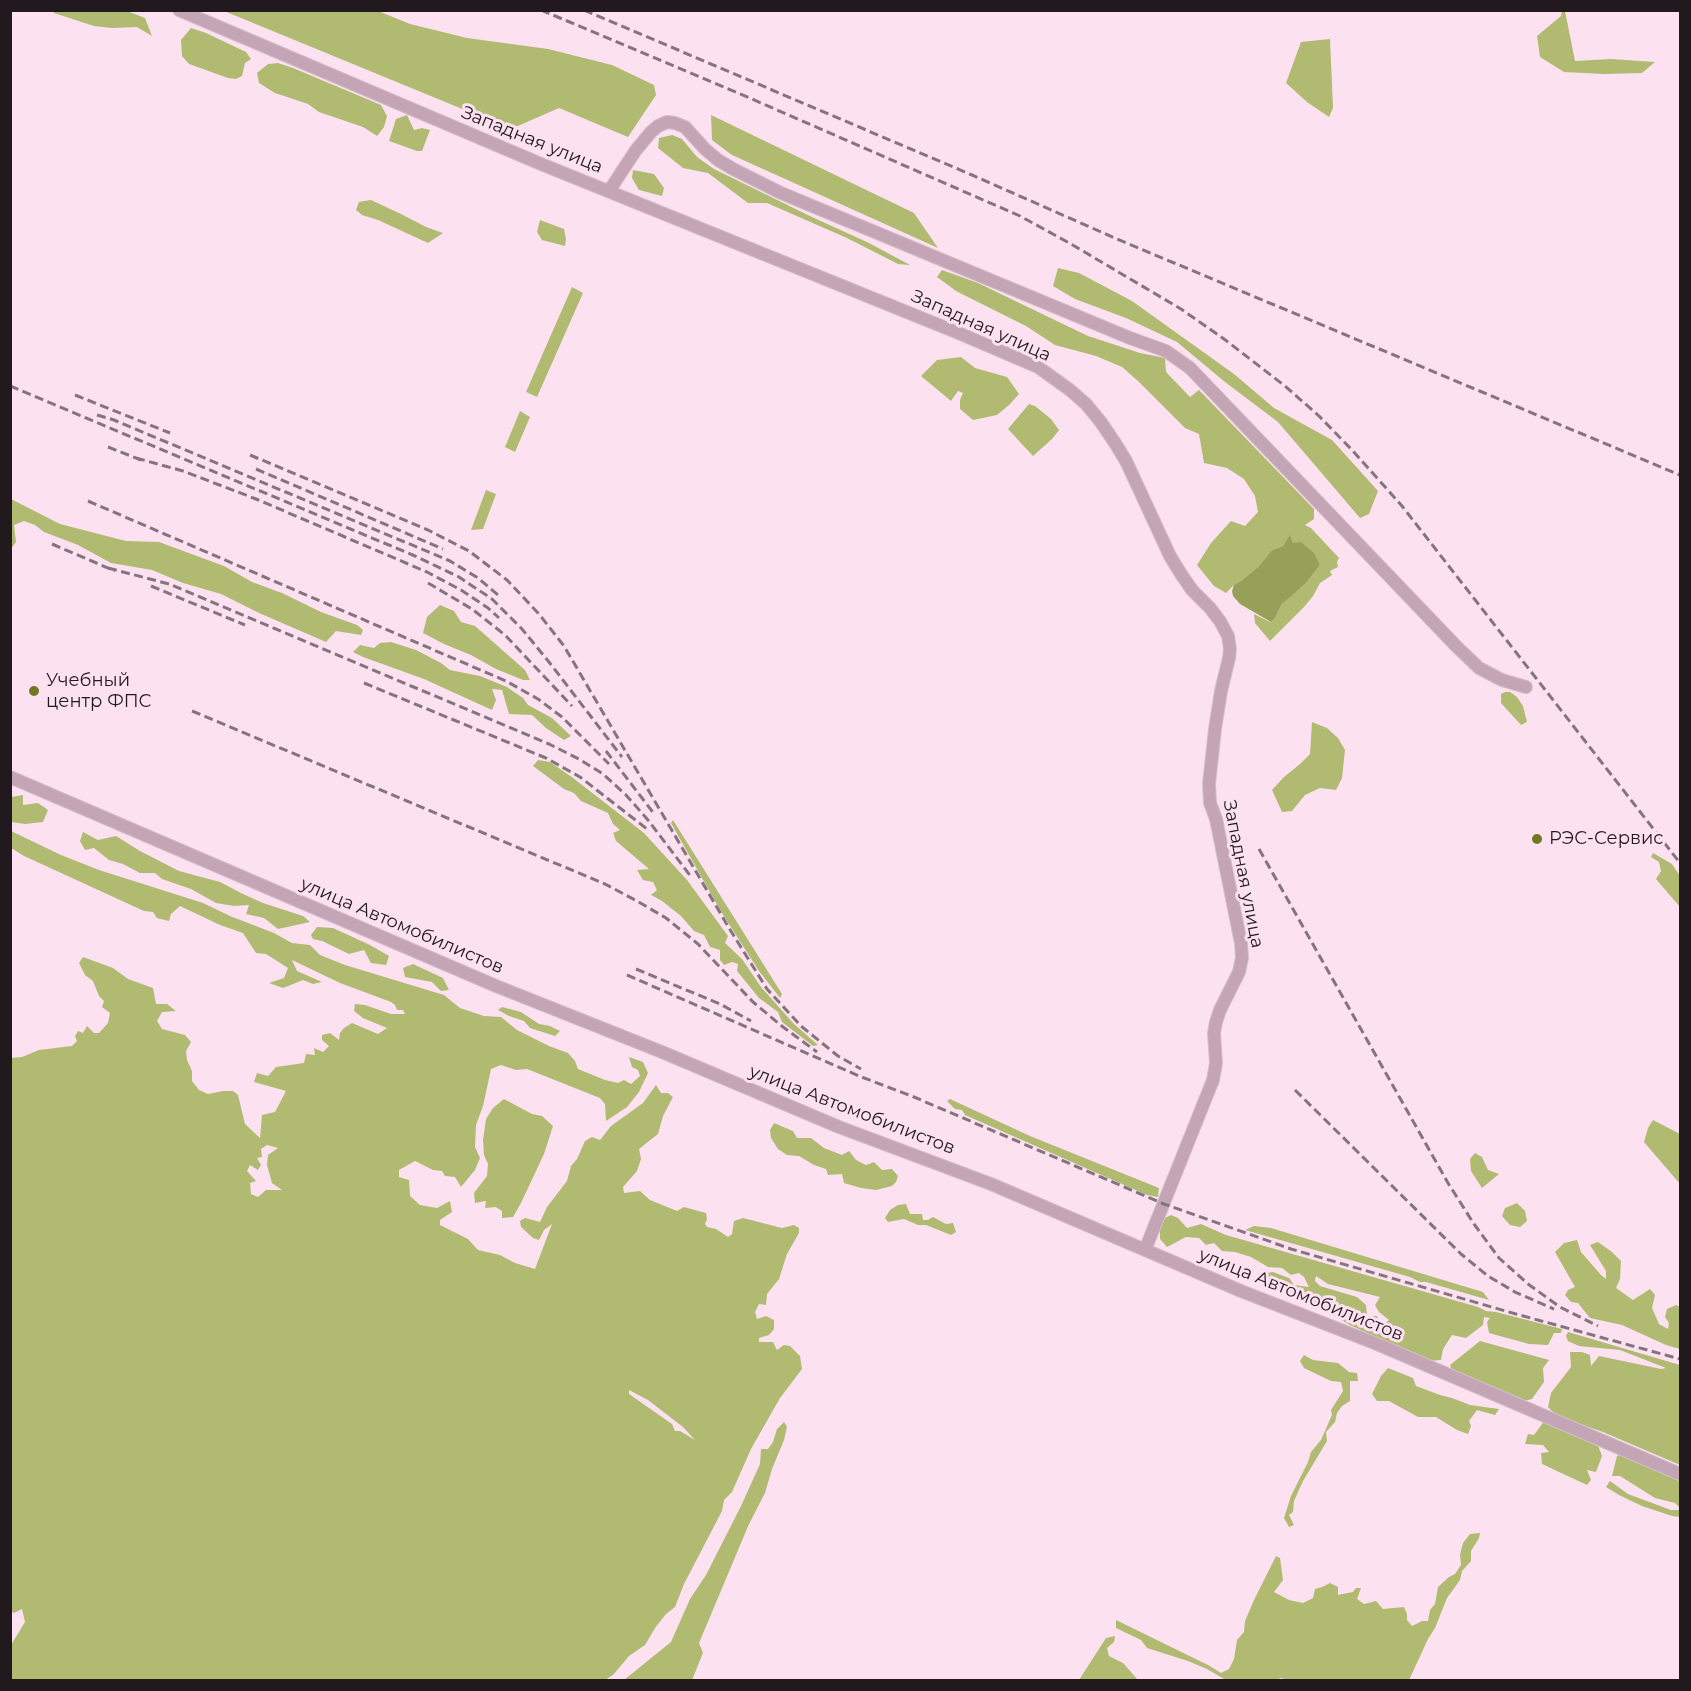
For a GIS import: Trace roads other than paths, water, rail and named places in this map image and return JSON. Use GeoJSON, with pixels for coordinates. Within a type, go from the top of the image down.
{"type":"FeatureCollection","features":[{"type":"Feature","properties":{"kind":"street","name":"Западная улица"},"geometry":{"type":"LineString","coordinates":[[179,10],[542,164],[1038,367],[1086,404],[1115,442],[1180,574],[1220,621],[1228,636],[1229,658],[1221,691],[1209,784],[1210,803],[1216,819],[1242,958],[1239,972],[1216,1022],[1214,1033],[1216,1063],[1213,1080],[1145,1250]]}},
{"type":"Feature","properties":{"kind":"street"},"geometry":{"type":"LineString","coordinates":[[609,191],[651,132],[667,122],[675,123],[685,127],[705,149],[725,165],[781,193],[1166,351],[1190,368],[1479,668],[1502,680],[1526,687]]}},
{"type":"Feature","properties":{"kind":"street","name":"улица Автомобилистов"},"geometry":{"type":"LineString","coordinates":[[10,777],[496,986],[662,1052],[838,1127],[992,1184],[1241,1291],[1377,1344],[1680,1474]]}},
{"type":"Feature","properties":{"kind":"railway"},"geometry":{"type":"LineString","coordinates":[[541,10],[1020,216],[1181,309],[1224,339],[1285,386],[1319,416],[1402,506],[1680,863]]}},
{"type":"Feature","properties":{"kind":"railway"},"geometry":{"type":"LineString","coordinates":[[584,10],[1117,239],[1680,475]]}},
{"type":"Feature","properties":{"kind":"railway"},"geometry":{"type":"LineString","coordinates":[[10,386],[415,556],[459,577],[492,599],[522,629],[622,757]]}},
{"type":"Feature","properties":{"kind":"railway"},"geometry":{"type":"LineString","coordinates":[[75,395],[170,433]]}},
{"type":"Feature","properties":{"kind":"railway"},"geometry":{"type":"LineString","coordinates":[[97,415],[114,420],[450,561],[478,578],[498,595]]}},
{"type":"Feature","properties":{"kind":"railway"},"geometry":{"type":"LineString","coordinates":[[108,447],[141,460]]}},
{"type":"Feature","properties":{"kind":"railway"},"geometry":{"type":"LineString","coordinates":[[250,455],[428,530],[469,551],[507,580],[539,614],[564,646],[767,989],[801,1026],[838,1056],[861,1069]]}},
{"type":"Feature","properties":{"kind":"railway"},"geometry":{"type":"LineString","coordinates":[[136,458],[183,471],[256,499],[427,572],[461,590],[499,618]]}},
{"type":"Feature","properties":{"kind":"railway"},"geometry":{"type":"LineString","coordinates":[[256,469],[443,549]]}},
{"type":"Feature","properties":{"kind":"railway"},"geometry":{"type":"LineString","coordinates":[[88,501],[506,681],[538,699],[562,717],[609,764]]}},
{"type":"Feature","properties":{"kind":"railway"},"geometry":{"type":"LineString","coordinates":[[52,544],[115,571]]}},
{"type":"Feature","properties":{"kind":"railway"},"geometry":{"type":"LineString","coordinates":[[108,568],[169,584],[549,744],[579,759],[603,774],[626,795],[692,878]]}},
{"type":"Feature","properties":{"kind":"railway"},"geometry":{"type":"LineString","coordinates":[[428,583],[472,609],[505,635],[572,706]]}},
{"type":"Feature","properties":{"kind":"railway"},"geometry":{"type":"LineString","coordinates":[[151,586],[245,625]]}},
{"type":"Feature","properties":{"kind":"railway"},"geometry":{"type":"LineString","coordinates":[[364,683],[546,758],[580,777],[647,829]]}},
{"type":"Feature","properties":{"kind":"railway"},"geometry":{"type":"LineString","coordinates":[[192,711],[605,884],[637,901],[666,918],[698,944],[753,1002],[817,1052]]}},
{"type":"Feature","properties":{"kind":"railway"},"geometry":{"type":"LineString","coordinates":[[606,751],[655,815]]}},
{"type":"Feature","properties":{"kind":"railway"},"geometry":{"type":"LineString","coordinates":[[1259,849],[1448,1183],[1474,1224],[1499,1258],[1528,1284],[1560,1307],[1598,1326]]}},
{"type":"Feature","properties":{"kind":"railway"},"geometry":{"type":"LineString","coordinates":[[636,969],[720,1004],[751,1021]]}},
{"type":"Feature","properties":{"kind":"railway"},"geometry":{"type":"LineString","coordinates":[[627,975],[859,1076],[914,1097],[1164,1204],[1291,1249],[1680,1359]]}},
{"type":"Feature","properties":{"kind":"railway"},"geometry":{"type":"LineString","coordinates":[[1295,1090],[1461,1254],[1488,1276],[1515,1292],[1554,1309]]}},
{"type":"Feature","properties":{"kind":"place","name":"Учебный центр ФПС"},"geometry":{"type":"Point","coordinates":[34,691]}},
{"type":"Feature","properties":{"kind":"place","name":"РЭС-Сервис"},"geometry":{"type":"Point","coordinates":[1537,839]}}]}
